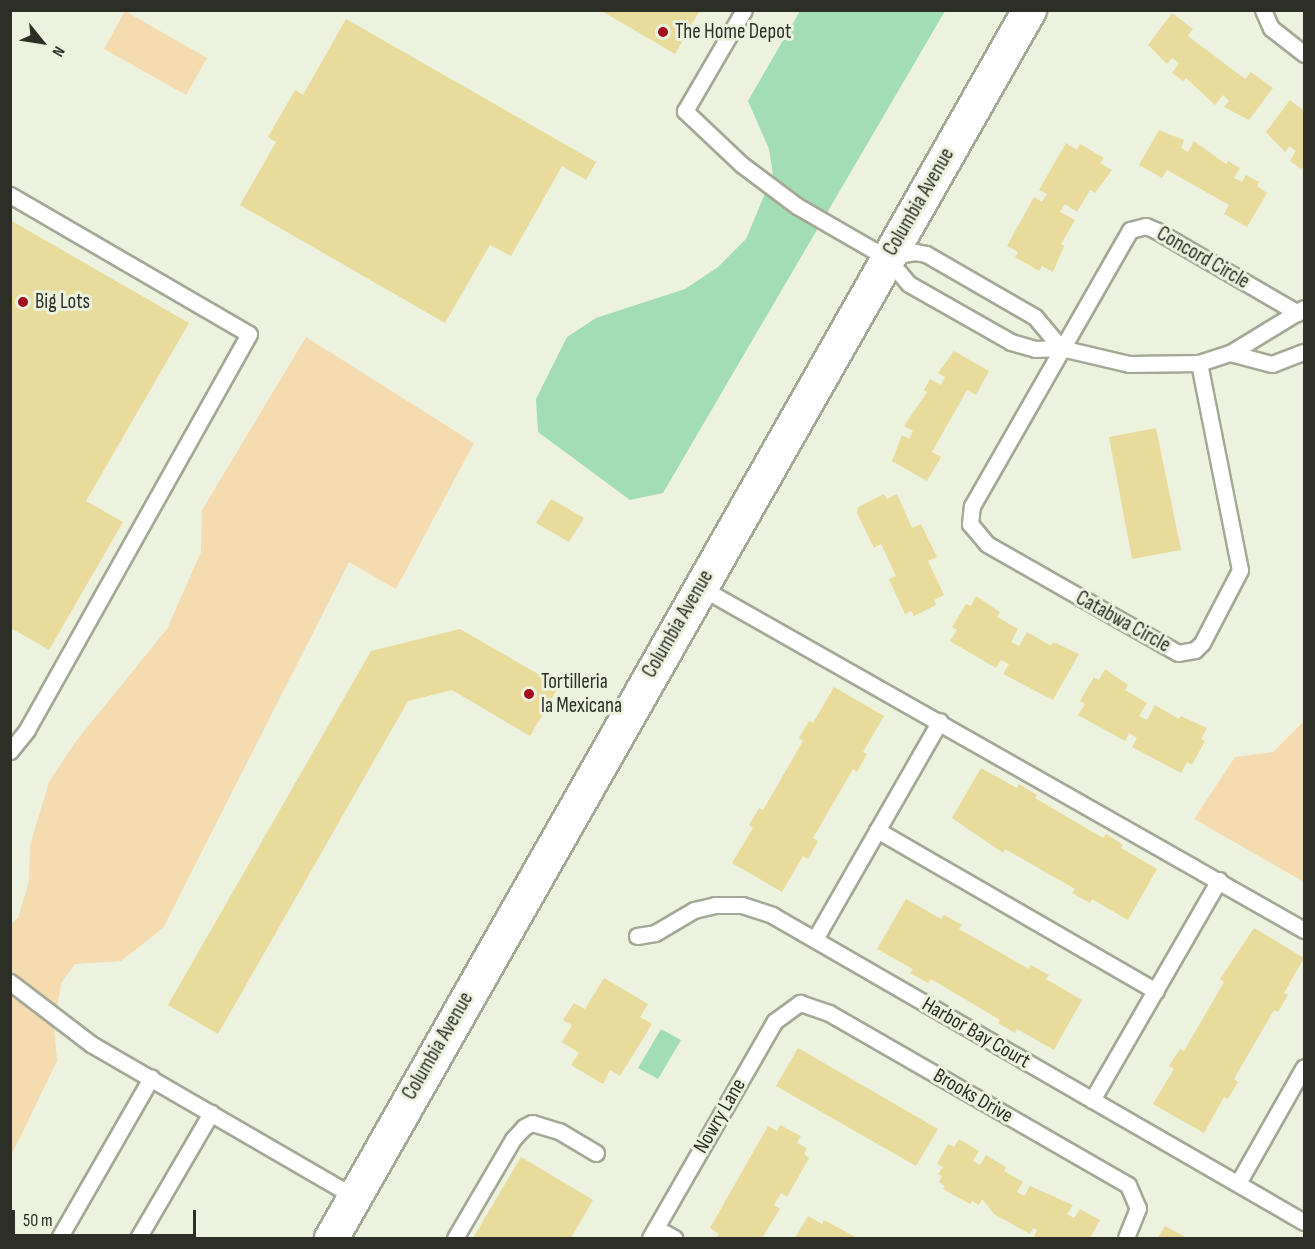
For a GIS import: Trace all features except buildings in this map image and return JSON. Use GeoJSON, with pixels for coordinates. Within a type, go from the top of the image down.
{"type":"FeatureCollection","features":[{"type":"Feature","properties":{"kind":"street","name":"Columbia Avenue"},"geometry":{"type":"LineString","coordinates":[[331,1239],[353,1196],[1029,10]]}},
{"type":"Feature","properties":{"kind":"lane"},"geometry":{"type":"LineString","coordinates":[[744,10],[686,111],[741,164],[797,207],[887,258],[909,284],[1011,342],[1035,349],[1061,348],[1129,364],[1199,363],[1230,353],[1301,311]]}},
{"type":"Feature","properties":{"kind":"lane"},"geometry":{"type":"LineString","coordinates":[[1263,10],[1271,28],[1305,54]]}},
{"type":"Feature","properties":{"kind":"lane"},"geometry":{"type":"LineString","coordinates":[[10,195],[249,334],[27,730],[10,751]]}},
{"type":"Feature","properties":{"kind":"lane","name":"Concord Circle"},"geometry":{"type":"LineString","coordinates":[[1061,348],[1124,237],[1138,226],[1157,231],[1301,311]]}},
{"type":"Feature","properties":{"kind":"lane"},"geometry":{"type":"LineString","coordinates":[[887,258],[904,252],[926,254],[1035,317],[1061,348]]}},
{"type":"Feature","properties":{"kind":"lane","name":"Catabwa Circle"},"geometry":{"type":"LineString","coordinates":[[1061,348],[972,506],[970,524],[987,544],[1178,653],[1195,650],[1202,643],[1240,570],[1199,363]]}},
{"type":"Feature","properties":{"kind":"lane"},"geometry":{"type":"LineString","coordinates":[[1230,353],[1272,364],[1305,352]]}},
{"type":"Feature","properties":{"kind":"lane"},"geometry":{"type":"LineString","coordinates":[[700,587],[1305,930]]}},
{"type":"Feature","properties":{"kind":"lane"},"geometry":{"type":"LineString","coordinates":[[815,939],[940,721]]}},
{"type":"Feature","properties":{"kind":"lane"},"geometry":{"type":"LineString","coordinates":[[878,830],[1156,991]]}},
{"type":"Feature","properties":{"kind":"lane"},"geometry":{"type":"LineString","coordinates":[[1092,1100],[1219,880]]}},
{"type":"Feature","properties":{"kind":"lane","name":"Harbor Bay Court"},"geometry":{"type":"LineString","coordinates":[[637,936],[656,933],[704,907],[728,904],[772,915],[1305,1221]]}},
{"type":"Feature","properties":{"kind":"lane"},"geometry":{"type":"LineString","coordinates":[[10,982],[91,1044],[353,1196]]}},
{"type":"Feature","properties":{"kind":"lane","name":"Brooks Drive"},"geometry":{"type":"LineString","coordinates":[[800,1003],[829,1013],[1122,1181],[1138,1200],[1137,1216],[1126,1239]]}},
{"type":"Feature","properties":{"kind":"lane","name":"Nowry Lane"},"geometry":{"type":"LineString","coordinates":[[653,1233],[775,1022],[800,1003]]}},
{"type":"Feature","properties":{"kind":"lane"},"geometry":{"type":"LineString","coordinates":[[1238,1183],[1305,1067]]}},
{"type":"Feature","properties":{"kind":"lane"},"geometry":{"type":"LineString","coordinates":[[59,1239],[151,1078]]}},
{"type":"Feature","properties":{"kind":"lane"},"geometry":{"type":"LineString","coordinates":[[138,1239],[211,1113]]}},
{"type":"Feature","properties":{"kind":"lane"},"geometry":{"type":"LineString","coordinates":[[455,1239],[513,1139],[524,1127],[532,1123],[559,1131],[596,1153]]}},
{"type":"Feature","properties":{"kind":"lane"},"geometry":{"type":"LineString","coordinates":[[653,1233],[674,1239]]}},
{"type":"Feature","properties":{"kind":"shaded area"},"geometry":{"type":"Polygon","coordinates":[[[125,11],[207,58],[186,95],[104,49],[125,11]]]}},
{"type":"Feature","properties":{"kind":"shaded area"},"geometry":{"type":"Polygon","coordinates":[[[800,11],[945,11],[663,493],[630,500],[538,432],[536,399],[567,337],[596,318],[685,289],[718,267],[746,239],[773,174],[769,149],[748,101],[800,11]]]}},
{"type":"Feature","properties":{"kind":"shaded area"},"geometry":{"type":"Polygon","coordinates":[[[306,337],[474,443],[396,589],[349,562],[163,928],[121,961],[75,964],[61,983],[54,1026],[57,1061],[11,1156],[11,924],[18,918],[29,881],[30,845],[49,782],[76,741],[167,629],[201,552],[202,510],[306,337]]]}},
{"type":"Feature","properties":{"kind":"shaded area"},"geometry":{"type":"Polygon","coordinates":[[[1304,721],[1304,882],[1194,819],[1235,757],[1273,752],[1304,721]]]}},
{"type":"Feature","properties":{"kind":"shaded area"},"geometry":{"type":"Polygon","coordinates":[[[661,1029],[681,1040],[658,1079],[638,1068],[661,1029]]]}},
{"type":"Feature","properties":{"kind":"place","name":"The Home Depot"},"geometry":{"type":"Point","coordinates":[663,32]}},
{"type":"Feature","properties":{"kind":"place","name":"Big Lots"},"geometry":{"type":"Point","coordinates":[23,302]}},
{"type":"Feature","properties":{"kind":"place","name":"Tortilleria la Mexicana"},"geometry":{"type":"Point","coordinates":[529,694]}}]}
